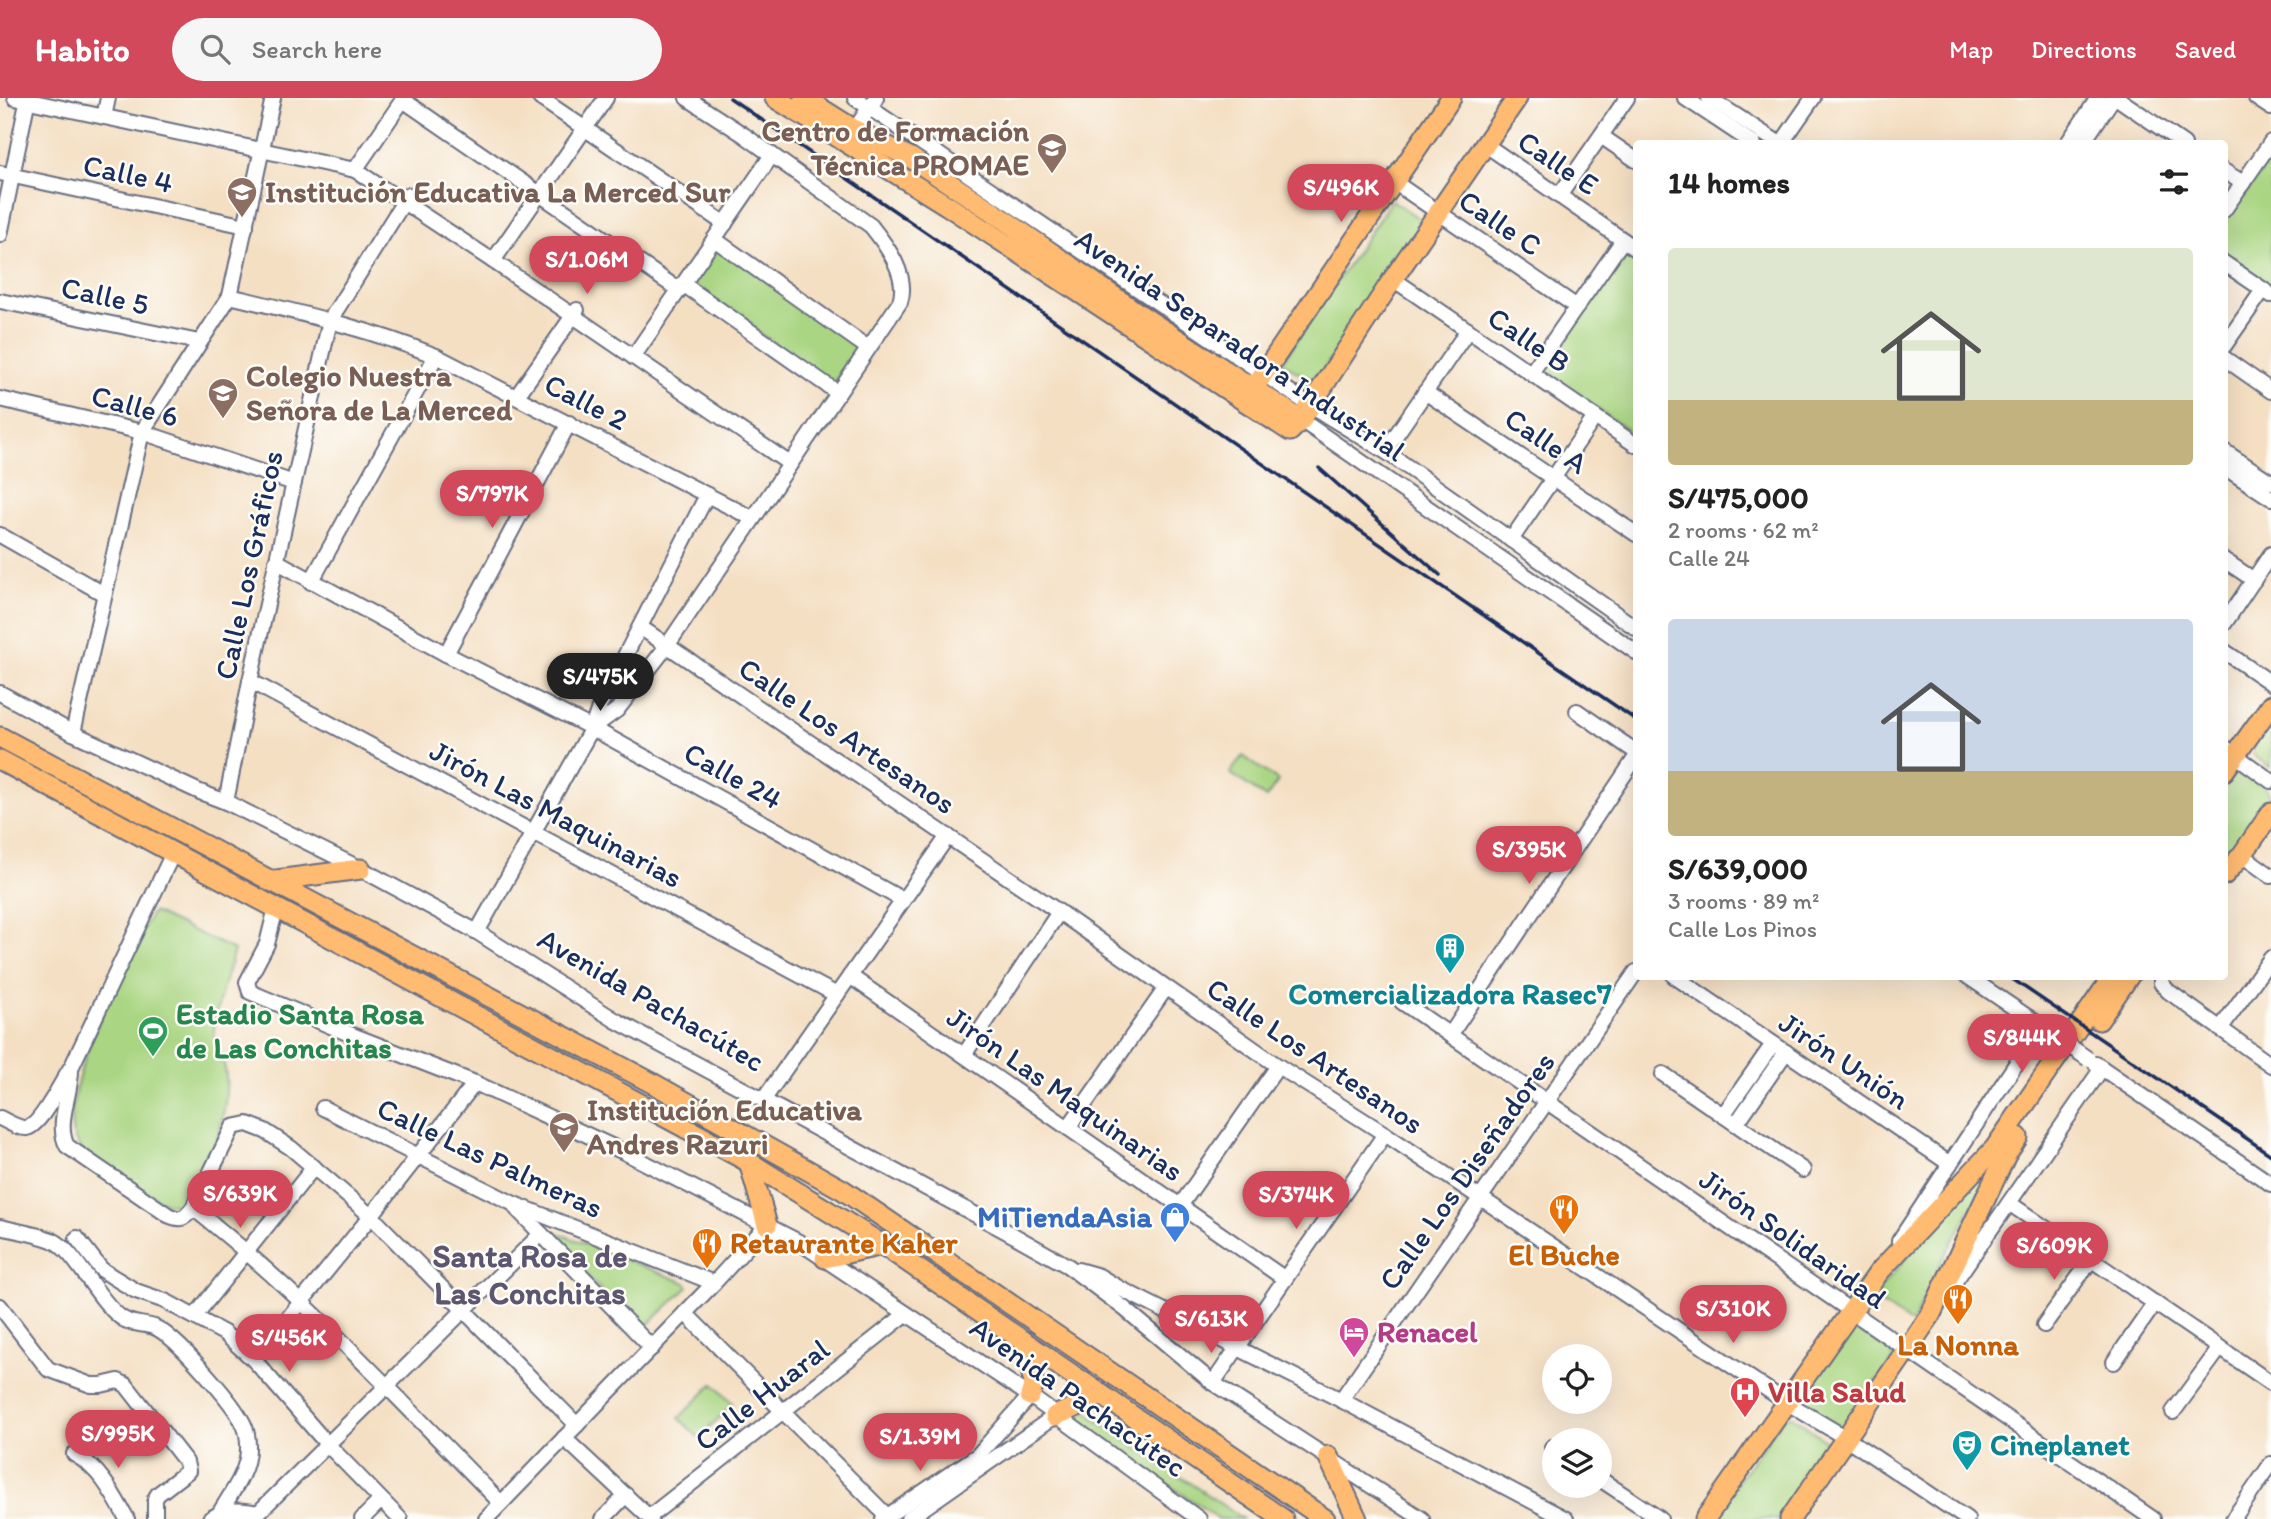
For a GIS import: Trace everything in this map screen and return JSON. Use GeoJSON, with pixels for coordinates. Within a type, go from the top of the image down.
{"type":"FeatureCollection","features":[{"type":"Feature","properties":{"kind":"main road","name":"Avenida Separadora Industrial"},"geometry":{"type":"LineString","coordinates":[[775,98],[845,132],[911,158],[1142,316],[1301,419]]}},
{"type":"Feature","properties":{"kind":"main road","name":"Avenida Separadora Industrial"},"geometry":{"type":"LineString","coordinates":[[804,98],[845,132]]}},
{"type":"Feature","properties":{"kind":"main road"},"geometry":{"type":"LineString","coordinates":[[1254,388],[1451,98]]}},
{"type":"Feature","properties":{"kind":"main road"},"geometry":{"type":"LineString","coordinates":[[1301,419],[1517,98]]}},
{"type":"Feature","properties":{"kind":"main road"},"geometry":{"type":"LineString","coordinates":[[2228,758],[2271,705]]}},
{"type":"Feature","properties":{"kind":"main road","name":"Avenida Pachacútec"},"geometry":{"type":"LineString","coordinates":[[0,737],[585,1048],[844,1190],[1325,1519]]}},
{"type":"Feature","properties":{"kind":"main road","name":"Avenida Pachacútec"},"geometry":{"type":"LineString","coordinates":[[0,760],[749,1162],[883,1245],[1283,1519]]}},
{"type":"Feature","properties":{"kind":"main road"},"geometry":{"type":"LineString","coordinates":[[2228,871],[2243,856],[2271,813]]}},
{"type":"Feature","properties":{"kind":"main road"},"geometry":{"type":"LineString","coordinates":[[269,881],[361,869]]}},
{"type":"Feature","properties":{"kind":"main road"},"geometry":{"type":"LineString","coordinates":[[1705,1519],[1879,1272],[1995,1148],[2110,980]]}},
{"type":"Feature","properties":{"kind":"main road"},"geometry":{"type":"LineString","coordinates":[[1790,1519],[1930,1316],[2006,1155],[2126,980]]}},
{"type":"Feature","properties":{"kind":"main road"},"geometry":{"type":"LineString","coordinates":[[574,1068],[585,1048]]}},
{"type":"Feature","properties":{"kind":"main road"},"geometry":{"type":"LineString","coordinates":[[749,1162],[766,1225]]}},
{"type":"Feature","properties":{"kind":"main road"},"geometry":{"type":"LineString","coordinates":[[825,1258],[883,1245]]}},
{"type":"Feature","properties":{"kind":"main road"},"geometry":{"type":"LineString","coordinates":[[984,1314],[998,1294]]}},
{"type":"Feature","properties":{"kind":"main road"},"geometry":{"type":"LineString","coordinates":[[1024,1341],[1034,1383],[1030,1396]]}},
{"type":"Feature","properties":{"kind":"main road"},"geometry":{"type":"LineString","coordinates":[[1055,1416],[1102,1395]]}},
{"type":"Feature","properties":{"kind":"main road"},"geometry":{"type":"LineString","coordinates":[[1328,1456],[1357,1519]]}},
{"type":"Feature","properties":{"kind":"street"},"geometry":{"type":"LineString","coordinates":[[54,98],[358,166],[792,461]]}},
{"type":"Feature","properties":{"kind":"street"},"geometry":{"type":"LineString","coordinates":[[73,733],[142,432],[230,296],[273,98]]}},
{"type":"Feature","properties":{"kind":"street"},"geometry":{"type":"LineString","coordinates":[[540,98],[724,224]]}},
{"type":"Feature","properties":{"kind":"street"},"geometry":{"type":"LineString","coordinates":[[495,258],[606,98]]}},
{"type":"Feature","properties":{"kind":"street"},"geometry":{"type":"LineString","coordinates":[[592,728],[617,710],[667,646],[903,294],[899,273],[882,240],[871,226],[687,98]]}},
{"type":"Feature","properties":{"kind":"street"},"geometry":{"type":"LineString","coordinates":[[1559,196],[1627,98]]}},
{"type":"Feature","properties":{"kind":"street"},"geometry":{"type":"LineString","coordinates":[[1685,98],[1748,140]]}},
{"type":"Feature","properties":{"kind":"street"},"geometry":{"type":"LineString","coordinates":[[1709,98],[1774,140]]}},
{"type":"Feature","properties":{"kind":"street"},"geometry":{"type":"LineString","coordinates":[[1783,140],[1813,98]]}},
{"type":"Feature","properties":{"kind":"street"},"geometry":{"type":"LineString","coordinates":[[2070,140],[2098,98]]}},
{"type":"Feature","properties":{"kind":"street"},"geometry":{"type":"LineString","coordinates":[[2085,140],[2115,98],[2178,140]]}},
{"type":"Feature","properties":{"kind":"street"},"geometry":{"type":"LineString","coordinates":[[2256,98],[2271,108]]}},
{"type":"Feature","properties":{"kind":"street"},"geometry":{"type":"LineString","coordinates":[[0,235],[6,174],[23,99],[106,108]]}},
{"type":"Feature","properties":{"kind":"street"},"geometry":{"type":"LineString","coordinates":[[358,166],[403,99],[838,393]]}},
{"type":"Feature","properties":{"kind":"street"},"geometry":{"type":"LineString","coordinates":[[845,132],[863,100]]}},
{"type":"Feature","properties":{"kind":"street","name":"Avenida Separadora Industrial"},"geometry":{"type":"LineString","coordinates":[[863,100],[1254,388]]}},
{"type":"Feature","properties":{"kind":"street"},"geometry":{"type":"LineString","coordinates":[[1601,136],[1633,158]]}},
{"type":"Feature","properties":{"kind":"street"},"geometry":{"type":"LineString","coordinates":[[2228,204],[2271,142]]}},
{"type":"Feature","properties":{"kind":"street","name":"Calle E"},"geometry":{"type":"LineString","coordinates":[[1486,145],[1633,247]]}},
{"type":"Feature","properties":{"kind":"street"},"geometry":{"type":"LineString","coordinates":[[635,354],[772,155]]}},
{"type":"Feature","properties":{"kind":"street","name":"Calle 4"},"geometry":{"type":"LineString","coordinates":[[6,174],[246,226]]}},
{"type":"Feature","properties":{"kind":"street"},"geometry":{"type":"LineString","coordinates":[[2228,174],[2243,183]]}},
{"type":"Feature","properties":{"kind":"street","name":"Calle C"},"geometry":{"type":"LineString","coordinates":[[1394,182],[1577,307]]}},
{"type":"Feature","properties":{"kind":"street","name":"Calle Los Gráficos"},"geometry":{"type":"LineString","coordinates":[[226,802],[330,320],[406,198]]}},
{"type":"Feature","properties":{"kind":"street"},"geometry":{"type":"LineString","coordinates":[[714,239],[868,348]]}},
{"type":"Feature","properties":{"kind":"street"},"geometry":{"type":"LineString","coordinates":[[1531,373],[1623,240]]}},
{"type":"Feature","properties":{"kind":"street"},"geometry":{"type":"LineString","coordinates":[[2228,266],[2267,293],[2228,341]]}},
{"type":"Feature","properties":{"kind":"street","name":"Calle B"},"geometry":{"type":"LineString","coordinates":[[1393,279],[1633,443]]}},
{"type":"Feature","properties":{"kind":"street","name":"Calle 2"},"geometry":{"type":"LineString","coordinates":[[230,296],[330,320],[405,343],[436,356],[752,518]]}},
{"type":"Feature","properties":{"kind":"street","name":"Calle 5"},"geometry":{"type":"LineString","coordinates":[[0,301],[199,342]]}},
{"type":"Feature","properties":{"kind":"street"},"geometry":{"type":"LineString","coordinates":[[517,396],[575,313]]}},
{"type":"Feature","properties":{"kind":"street"},"geometry":{"type":"LineString","coordinates":[[1385,451],[1468,330]]}},
{"type":"Feature","properties":{"kind":"street"},"geometry":{"type":"LineString","coordinates":[[311,582],[436,356]]}},
{"type":"Feature","properties":{"kind":"street"},"geometry":{"type":"LineString","coordinates":[[2228,361],[2271,391]]}},
{"type":"Feature","properties":{"kind":"street","name":"Calle A"},"geometry":{"type":"LineString","coordinates":[[1425,391],[1633,532]]}},
{"type":"Feature","properties":{"kind":"street","name":"Calle 6"},"geometry":{"type":"LineString","coordinates":[[0,399],[142,432],[294,483]]}},
{"type":"Feature","properties":{"kind":"street"},"geometry":{"type":"LineString","coordinates":[[1511,540],[1595,417]]}},
{"type":"Feature","properties":{"kind":"street","name":"Avenida Separadora Industrial"},"geometry":{"type":"LineString","coordinates":[[1301,419],[1385,451],[1633,626]]}},
{"type":"Feature","properties":{"kind":"street","name":"Avenida Separadora Industrial"},"geometry":{"type":"LineString","coordinates":[[1301,419],[1633,650]]}},
{"type":"Feature","properties":{"kind":"street"},"geometry":{"type":"LineString","coordinates":[[446,654],[569,423]]}},
{"type":"Feature","properties":{"kind":"street"},"geometry":{"type":"LineString","coordinates":[[2228,454],[2271,482]]}},
{"type":"Feature","properties":{"kind":"street"},"geometry":{"type":"LineString","coordinates":[[2228,470],[2271,498]]}},
{"type":"Feature","properties":{"kind":"street"},"geometry":{"type":"LineString","coordinates":[[477,932],[592,728],[600,705],[707,495]]}},
{"type":"Feature","properties":{"kind":"street"},"geometry":{"type":"LineString","coordinates":[[0,535],[104,594]]}},
{"type":"Feature","properties":{"kind":"street"},"geometry":{"type":"LineString","coordinates":[[2228,618],[2271,554]]}},
{"type":"Feature","properties":{"kind":"street","name":"Calle 24"},"geometry":{"type":"LineString","coordinates":[[276,561],[446,654],[592,728],[903,900]]}},
{"type":"Feature","properties":{"kind":"street"},"geometry":{"type":"LineString","coordinates":[[2228,563],[2253,580]]}},
{"type":"Feature","properties":{"kind":"street","name":"Calle Los Artesanos"},"geometry":{"type":"LineString","coordinates":[[640,627],[1059,912],[1278,1066],[1967,1519]]}},
{"type":"Feature","properties":{"kind":"street"},"geometry":{"type":"LineString","coordinates":[[2228,654],[2271,683]]}},
{"type":"Feature","properties":{"kind":"street","name":"Jirón Las Maquinarias"},"geometry":{"type":"LineString","coordinates":[[250,681],[837,995]]}},
{"type":"Feature","properties":{"kind":"street","name":"Avenida Pachacútec"},"geometry":{"type":"LineString","coordinates":[[0,693],[73,733],[226,802],[361,869],[477,932],[615,1020],[1068,1266],[1125,1309],[1213,1383],[1422,1519]]}},
{"type":"Feature","properties":{"kind":"street"},"geometry":{"type":"LineString","coordinates":[[1577,711],[1633,752]]}},
{"type":"Feature","properties":{"kind":"street"},"geometry":{"type":"LineString","coordinates":[[2228,758],[2271,781]]}},
{"type":"Feature","properties":{"kind":"street"},"geometry":{"type":"LineString","coordinates":[[1450,1035],[1633,759]]}},
{"type":"Feature","properties":{"kind":"street"},"geometry":{"type":"LineString","coordinates":[[764,1099],[948,836]]}},
{"type":"Feature","properties":{"kind":"street"},"geometry":{"type":"LineString","coordinates":[[0,1118],[24,1128],[40,1118],[71,1068],[173,853]]}},
{"type":"Feature","properties":{"kind":"street"},"geometry":{"type":"LineString","coordinates":[[2228,880],[2243,856],[2271,876]]}},
{"type":"Feature","properties":{"kind":"street","name":"Avenida Pachacútec"},"geometry":{"type":"LineString","coordinates":[[276,908],[267,944],[247,982],[250,992],[475,1083],[624,1152],[800,1242],[1030,1396],[1199,1519]]}},
{"type":"Feature","properties":{"kind":"street"},"geometry":{"type":"LineString","coordinates":[[964,1055],[1059,912]]}},
{"type":"Feature","properties":{"kind":"street"},"geometry":{"type":"LineString","coordinates":[[2220,1029],[2270,963]]}},
{"type":"Feature","properties":{"kind":"street","name":"Jirón Las Maquinarias"},"geometry":{"type":"LineString","coordinates":[[850,976],[1285,1279]]}},
{"type":"Feature","properties":{"kind":"street","name":"Calle Los Diseñadores"},"geometry":{"type":"LineString","coordinates":[[1341,1400],[1633,976]]}},
{"type":"Feature","properties":{"kind":"street","name":"Jirón Unión"},"geometry":{"type":"LineString","coordinates":[[1680,980],[1950,1164]]}},
{"type":"Feature","properties":{"kind":"street"},"geometry":{"type":"LineString","coordinates":[[1974,980],[2271,1184]]}},
{"type":"Feature","properties":{"kind":"street"},"geometry":{"type":"LineString","coordinates":[[2161,980],[2168,992],[2271,1065]]}},
{"type":"Feature","properties":{"kind":"street"},"geometry":{"type":"LineString","coordinates":[[1068,1128],[1166,988]]}},
{"type":"Feature","properties":{"kind":"street","name":"Jirón Solidaridad"},"geometry":{"type":"LineString","coordinates":[[1402,1002],[2153,1519]]}},
{"type":"Feature","properties":{"kind":"street"},"geometry":{"type":"LineString","coordinates":[[1879,1272],[2044,1028]]}},
{"type":"Feature","properties":{"kind":"street"},"geometry":{"type":"LineString","coordinates":[[1723,1115],[1773,1044]]}},
{"type":"Feature","properties":{"kind":"street"},"geometry":{"type":"LineString","coordinates":[[1736,1124],[1786,1052]]}},
{"type":"Feature","properties":{"kind":"street"},"geometry":{"type":"LineString","coordinates":[[1180,1206],[1278,1066]]}},
{"type":"Feature","properties":{"kind":"street"},"geometry":{"type":"LineString","coordinates":[[71,1068],[72,1082],[62,1123],[67,1146],[168,1215],[184,1219],[193,1208],[233,1127],[247,1124],[265,1131],[291,1148],[371,1216],[577,1425]]}},
{"type":"Feature","properties":{"kind":"street"},"geometry":{"type":"LineString","coordinates":[[1930,1316],[2102,1068]]}},
{"type":"Feature","properties":{"kind":"street"},"geometry":{"type":"LineString","coordinates":[[1663,1074],[1803,1170]]}},
{"type":"Feature","properties":{"kind":"street"},"geometry":{"type":"LineString","coordinates":[[254,1360],[475,1083]]}},
{"type":"Feature","properties":{"kind":"street","name":"Calle Las Palmeras"},"geometry":{"type":"LineString","coordinates":[[323,1108],[512,1203],[714,1283]]}},
{"type":"Feature","properties":{"kind":"street"},"geometry":{"type":"LineString","coordinates":[[1213,1383],[1385,1134]]}},
{"type":"Feature","properties":{"kind":"street"},"geometry":{"type":"LineString","coordinates":[[195,1316],[314,1167]]}},
{"type":"Feature","properties":{"kind":"street"},"geometry":{"type":"LineString","coordinates":[[512,1203],[652,1348]]}},
{"type":"Feature","properties":{"kind":"street"},"geometry":{"type":"LineString","coordinates":[[2009,1203],[2271,1383]]}},
{"type":"Feature","properties":{"kind":"street"},"geometry":{"type":"LineString","coordinates":[[193,1208],[246,1250],[301,1301],[501,1503]]}},
{"type":"Feature","properties":{"kind":"street"},"geometry":{"type":"LineString","coordinates":[[486,1519],[714,1283],[766,1225]]}},
{"type":"Feature","properties":{"kind":"street"},"geometry":{"type":"LineString","coordinates":[[0,1227],[53,1241],[66,1251],[99,1296],[120,1318],[153,1327],[167,1336],[186,1352],[228,1402],[243,1424],[248,1449],[241,1475],[215,1516]]}},
{"type":"Feature","properties":{"kind":"street"},"geometry":{"type":"LineString","coordinates":[[215,1516],[233,1510],[258,1513],[541,1234]]}},
{"type":"Feature","properties":{"kind":"street"},"geometry":{"type":"LineString","coordinates":[[78,1238],[101,1269],[136,1291],[165,1301],[224,1333],[254,1360],[328,1445],[400,1519]]}},
{"type":"Feature","properties":{"kind":"street"},"geometry":{"type":"LineString","coordinates":[[2044,1325],[2091,1260]]}},
{"type":"Feature","properties":{"kind":"street"},"geometry":{"type":"LineString","coordinates":[[1068,1266],[1099,1276],[1566,1519]]}},
{"type":"Feature","properties":{"kind":"street"},"geometry":{"type":"LineString","coordinates":[[2114,1362],[2155,1303]]}},
{"type":"Feature","properties":{"kind":"street"},"geometry":{"type":"LineString","coordinates":[[0,1306],[48,1369],[91,1385],[118,1381],[125,1385],[186,1462],[188,1471],[155,1499],[155,1519]]}},
{"type":"Feature","properties":{"kind":"street"},"geometry":{"type":"LineString","coordinates":[[685,1313],[885,1517],[978,1455],[1030,1396]]}},
{"type":"Feature","properties":{"kind":"street","name":"Calle Huaral"},"geometry":{"type":"LineString","coordinates":[[650,1518],[906,1314]]}},
{"type":"Feature","properties":{"kind":"street"},"geometry":{"type":"LineString","coordinates":[[2173,1412],[2220,1348]]}},
{"type":"Feature","properties":{"kind":"street"},"geometry":{"type":"LineString","coordinates":[[908,1519],[1055,1416]]}},
{"type":"Feature","properties":{"kind":"street"},"geometry":{"type":"LineString","coordinates":[[1012,1417],[1031,1433]]}},
{"type":"Feature","properties":{"kind":"street"},"geometry":{"type":"LineString","coordinates":[[565,1438],[650,1518]]}},
{"type":"Feature","properties":{"kind":"street"},"geometry":{"type":"LineString","coordinates":[[74,1454],[97,1472],[113,1492],[127,1519]]}},
{"type":"Feature","properties":{"kind":"street"},"geometry":{"type":"LineString","coordinates":[[2233,1519],[2271,1464]]}},
{"type":"Feature","properties":{"kind":"street"},"geometry":{"type":"LineString","coordinates":[[1612,1487],[1660,1519]]}},
{"type":"Feature","properties":{"kind":"street"},"geometry":{"type":"LineString","coordinates":[[603,1519],[626,1495]]}},
{"type":"Feature","properties":{"kind":"street"},"geometry":{"type":"LineString","coordinates":[[362,1519],[381,1500]]}},
{"type":"Feature","properties":{"kind":"green space"},"geometry":{"type":"Polygon","coordinates":[[[2271,158],[2271,291],[2228,261],[2228,218],[2271,158]]]}},
{"type":"Feature","properties":{"kind":"green space"},"geometry":{"type":"Polygon","coordinates":[[[1392,200],[1424,222],[1314,383],[1282,362],[1392,200]]]}},
{"type":"Feature","properties":{"kind":"green space"},"geometry":{"type":"Polygon","coordinates":[[[719,247],[859,347],[832,385],[692,285],[719,247]]]}},
{"type":"Feature","properties":{"kind":"green space"},"geometry":{"type":"Polygon","coordinates":[[[1623,251],[1633,259],[1633,434],[1540,370],[1623,251]]]}},
{"type":"Feature","properties":{"kind":"green space"},"geometry":{"type":"Polygon","coordinates":[[[2271,719],[2271,768],[2253,755],[2253,748],[2271,719]]]}},
{"type":"Feature","properties":{"kind":"green space"},"geometry":{"type":"Polygon","coordinates":[[[1243,756],[1278,781],[1266,798],[1230,773],[1243,756]]]}},
{"type":"Feature","properties":{"kind":"green space"},"geometry":{"type":"Polygon","coordinates":[[[2237,771],[2259,781],[2270,795],[2271,801],[2228,859],[2228,779],[2237,771]]]}},
{"type":"Feature","properties":{"kind":"green space","name":"Estadio Santa Rosa de Las Conchitas"},"geometry":{"type":"Polygon","coordinates":[[[153,912],[234,950],[219,1001],[214,1032],[224,1064],[224,1112],[211,1158],[199,1185],[189,1198],[175,1204],[167,1203],[128,1183],[90,1158],[73,1134],[72,1113],[86,1055],[113,988],[153,912]]]}},
{"type":"Feature","properties":{"kind":"green space"},"geometry":{"type":"Polygon","coordinates":[[[2007,1144],[1940,1264],[1912,1324],[1872,1297],[2007,1144]]]}},
{"type":"Feature","properties":{"kind":"green space"},"geometry":{"type":"Polygon","coordinates":[[[553,1231],[686,1283],[688,1287],[641,1331],[548,1236],[553,1231]]]}},
{"type":"Feature","properties":{"kind":"green space"},"geometry":{"type":"Polygon","coordinates":[[[1852,1325],[1891,1350],[1893,1359],[1840,1431],[1799,1404],[1798,1394],[1852,1325]]]}},
{"type":"Feature","properties":{"kind":"green space"},"geometry":{"type":"Polygon","coordinates":[[[713,1384],[733,1404],[699,1438],[679,1418],[713,1384]]]}},
{"type":"Feature","properties":{"kind":"green space"},"geometry":{"type":"Polygon","coordinates":[[[1085,1410],[1243,1519],[1219,1519],[1072,1418],[1085,1410]]]}},
{"type":"Feature","properties":{"kind":"green space"},"geometry":{"type":"Polygon","coordinates":[[[1785,1416],[1792,1416],[1826,1441],[1829,1447],[1783,1519],[1711,1519],[1785,1416]]]}},
{"type":"Feature","properties":{"kind":"railway"},"geometry":{"type":"LineString","coordinates":[[730,98],[1633,718]]}},
{"type":"Feature","properties":{"kind":"railway"},"geometry":{"type":"LineString","coordinates":[[1319,468],[1440,575]]}},
{"type":"Feature","properties":{"kind":"railway"},"geometry":{"type":"LineString","coordinates":[[2014,980],[2271,1155]]}},
{"type":"Feature","properties":{"kind":"place","name":"Centro de Formación Técnica PROMAE"},"geometry":{"type":"Point","coordinates":[1052,175]}},
{"type":"Feature","properties":{"kind":"place","name":"Institución Educativa La Merced Sur"},"geometry":{"type":"Point","coordinates":[242,219]}},
{"type":"Feature","properties":{"kind":"place","name":"Colegio Nuestra Señora de La Merced"},"geometry":{"type":"Point","coordinates":[223,420]}},
{"type":"Feature","properties":{"kind":"place","name":"Comercializadora Rasec7"},"geometry":{"type":"Point","coordinates":[1450,975]}},
{"type":"Feature","properties":{"kind":"place","name":"Estadio Santa Rosa de Las Conchitas"},"geometry":{"type":"Point","coordinates":[153,1058]}},
{"type":"Feature","properties":{"kind":"place","name":"Institución Educativa Andres Razuri"},"geometry":{"type":"Point","coordinates":[564,1154]}},
{"type":"Feature","properties":{"kind":"place","name":"El Buche"},"geometry":{"type":"Point","coordinates":[1564,1236]}},
{"type":"Feature","properties":{"kind":"place","name":"MiTiendaAsia"},"geometry":{"type":"Point","coordinates":[1175,1244]}},
{"type":"Feature","properties":{"kind":"place","name":"Retaurante Kaher"},"geometry":{"type":"Point","coordinates":[707,1270]}},
{"type":"Feature","properties":{"kind":"place","name":"La Nonna"},"geometry":{"type":"Point","coordinates":[1958,1326]}},
{"type":"Feature","properties":{"kind":"place","name":"Renacel"},"geometry":{"type":"Point","coordinates":[1354,1359]}},
{"type":"Feature","properties":{"kind":"place","name":"Villa Salud"},"geometry":{"type":"Point","coordinates":[1745,1419]}},
{"type":"Feature","properties":{"kind":"place","name":"Cineplanet"},"geometry":{"type":"Point","coordinates":[1967,1472]}},
{"type":"Feature","properties":{"kind":"district","name":"Santa Rosa de Las Conchitas"},"geometry":{"type":"Point","coordinates":[530,1274]}}]}
